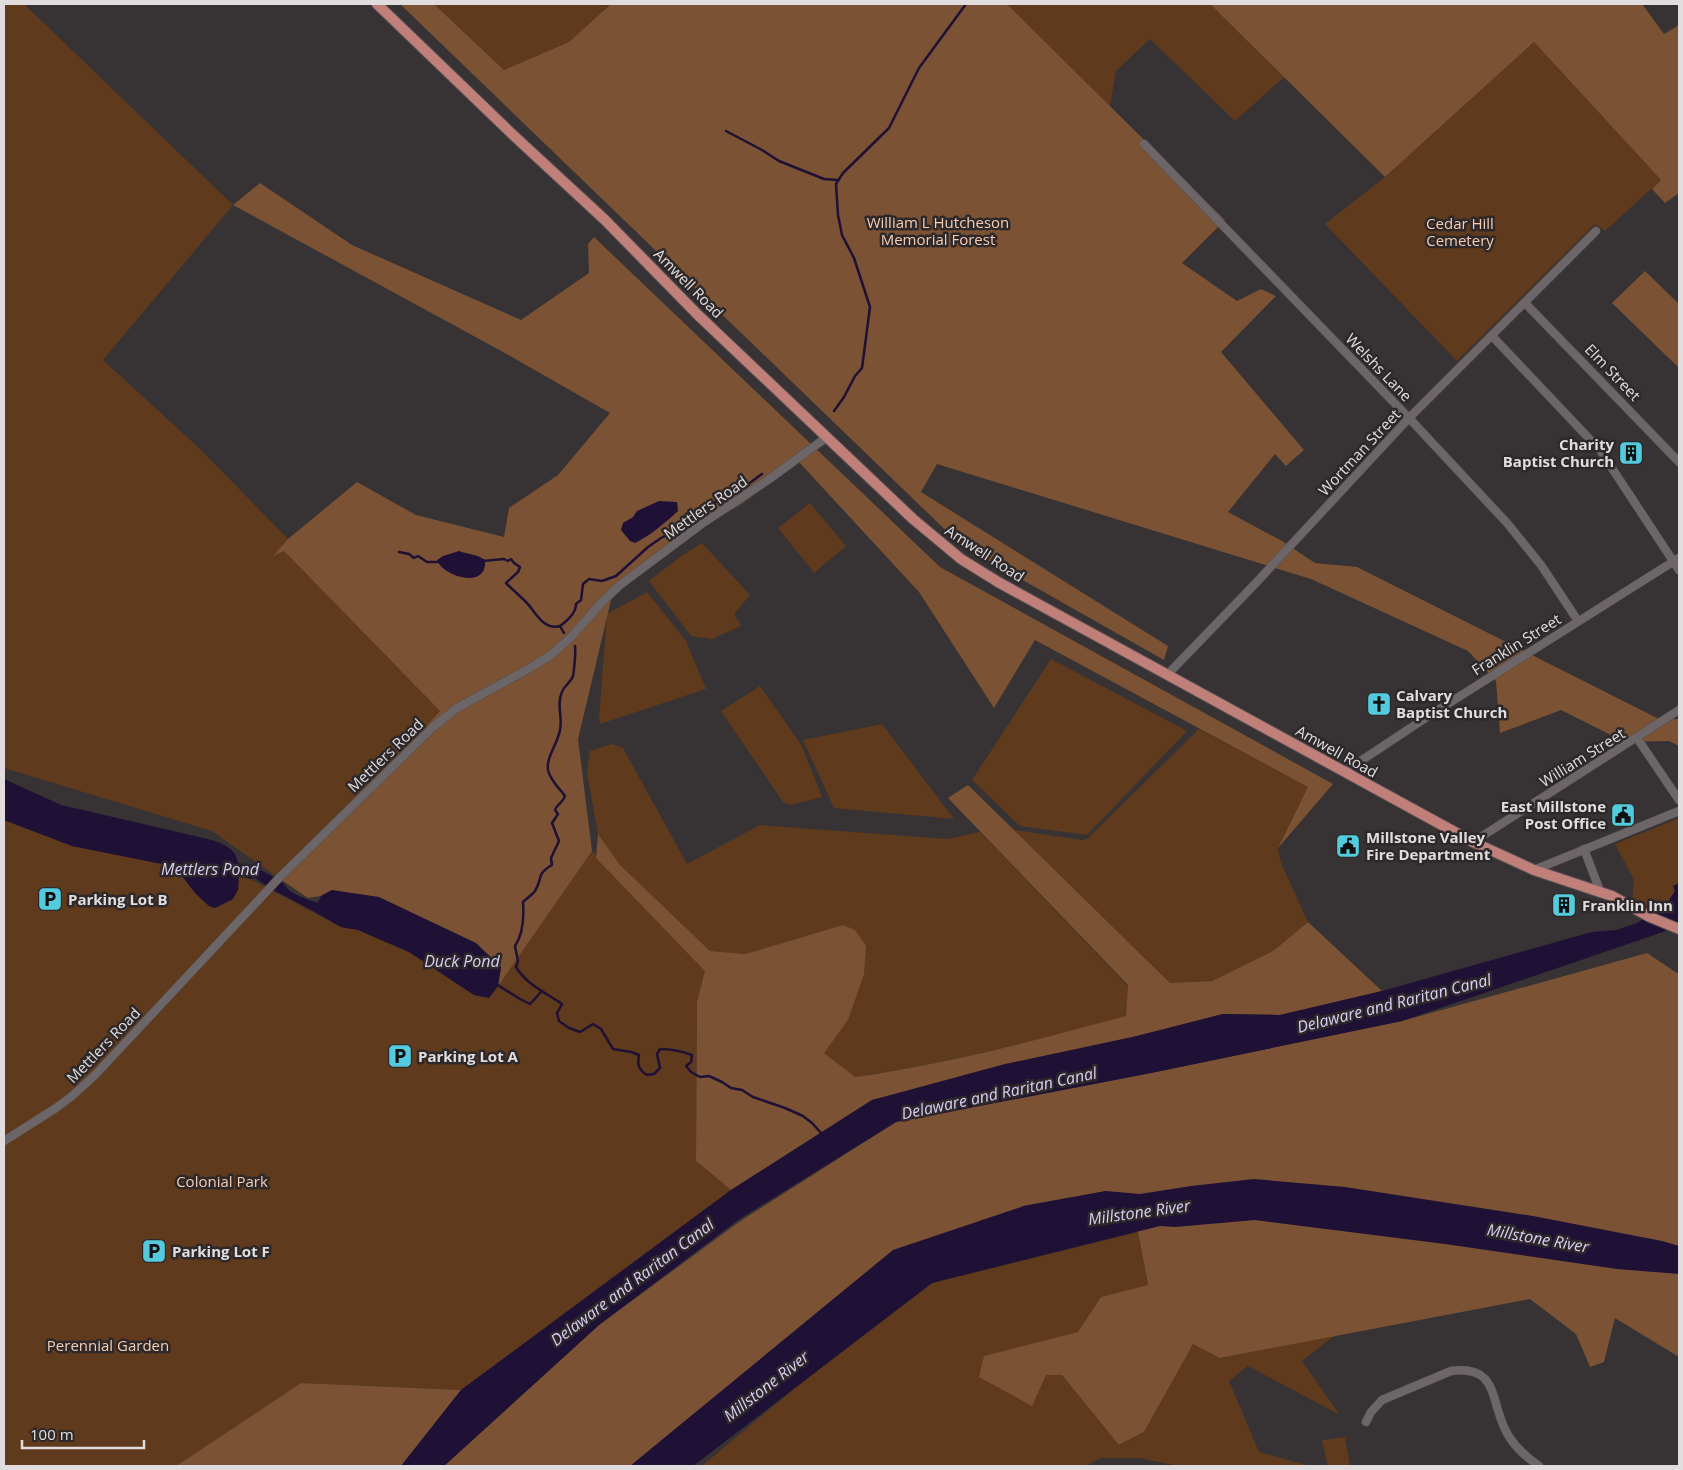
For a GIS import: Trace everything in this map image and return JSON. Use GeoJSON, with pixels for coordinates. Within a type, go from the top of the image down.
{"type":"FeatureCollection","features":[{"type":"Feature","properties":{"kind":"main road","name":"Amwell Road"},"geometry":{"type":"LineString","coordinates":[[377,4],[605,220],[698,315],[826,438],[913,519],[960,559],[998,582],[1473,842],[1534,870],[1600,891],[1679,929]]}},
{"type":"Feature","properties":{"kind":"street","name":"Welshs Lane"},"geometry":{"type":"LineString","coordinates":[[1144,144],[1409,418],[1524,542],[1578,622]]}},
{"type":"Feature","properties":{"kind":"street","name":"Wortman Street"},"geometry":{"type":"LineString","coordinates":[[1167,674],[1253,586],[1409,418],[1596,231]]}},
{"type":"Feature","properties":{"kind":"street","name":"Elm Street"},"geometry":{"type":"LineString","coordinates":[[1525,303],[1679,462]]}},
{"type":"Feature","properties":{"kind":"street"},"geometry":{"type":"LineString","coordinates":[[1492,336],[1600,450],[1676,559],[1679,570]]}},
{"type":"Feature","properties":{"kind":"street","name":"Mettlers Road"},"geometry":{"type":"LineString","coordinates":[[4,1141],[61,1104],[96,1074],[280,877],[448,714],[551,655],[570,638],[603,600],[620,585],[703,523],[768,480],[826,438]]}},
{"type":"Feature","properties":{"kind":"street","name":"Franklin Street"},"geometry":{"type":"LineString","coordinates":[[1344,772],[1676,559]]}},
{"type":"Feature","properties":{"kind":"street","name":"William Street"},"geometry":{"type":"LineString","coordinates":[[1473,842],[1679,710]]}},
{"type":"Feature","properties":{"kind":"street"},"geometry":{"type":"LineString","coordinates":[[1637,738],[1679,800]]}},
{"type":"Feature","properties":{"kind":"street"},"geometry":{"type":"LineString","coordinates":[[1534,870],[1679,811]]}},
{"type":"Feature","properties":{"kind":"street"},"geometry":{"type":"LineString","coordinates":[[1584,849],[1600,891]]}},
{"type":"Feature","properties":{"kind":"street"},"geometry":{"type":"LineString","coordinates":[[1366,1422],[1371,1412],[1382,1400],[1451,1371],[1462,1369],[1481,1376],[1488,1382],[1493,1391],[1498,1414],[1505,1429],[1524,1454],[1539,1466]]}},
{"type":"Feature","properties":{"kind":"green space"},"geometry":{"type":"Polygon","coordinates":[[[4,4],[24,4],[233,205],[103,360],[199,448],[288,539],[274,555],[284,551],[440,711],[349,811],[280,879],[212,831],[4,768],[4,4]]]}},
{"type":"Feature","properties":{"kind":"green space","name":"William L Hutcheson Memorial Forest"},"geometry":{"type":"Polygon","coordinates":[[[400,4],[434,4],[504,70],[569,42],[611,4],[1007,4],[1225,220],[1182,263],[1237,301],[1261,289],[1276,296],[1221,352],[1304,450],[1286,466],[1275,454],[1228,512],[1282,541],[1315,563],[1357,567],[1659,719],[1679,719],[1679,746],[1669,741],[1625,742],[1561,710],[1500,733],[1496,681],[1468,651],[1311,579],[937,464],[921,492],[1168,646],[1164,660],[961,545],[400,4]]]}},
{"type":"Feature","properties":{"kind":"green space"},"geometry":{"type":"Polygon","coordinates":[[[434,4],[611,4],[569,42],[504,70],[434,4]]]}},
{"type":"Feature","properties":{"kind":"green space"},"geometry":{"type":"Polygon","coordinates":[[[1007,4],[1210,4],[1284,77],[1235,121],[1150,39],[1116,71],[1110,106],[1007,4]]]}},
{"type":"Feature","properties":{"kind":"green space"},"geometry":{"type":"Polygon","coordinates":[[[1210,4],[1642,4],[1664,34],[1679,25],[1679,193],[1665,203],[1652,189],[1661,180],[1534,42],[1385,177],[1210,4]]]}},
{"type":"Feature","properties":{"kind":"green space","name":"Cedar Hill Cemetery"},"geometry":{"type":"Polygon","coordinates":[[[1534,42],[1661,180],[1605,231],[1595,224],[1457,361],[1325,224],[1385,177],[1534,42]]]}},
{"type":"Feature","properties":{"kind":"green space"},"geometry":{"type":"Polygon","coordinates":[[[260,183],[352,245],[521,320],[589,273],[588,244],[594,237],[940,567],[1333,784],[1278,848],[1308,787],[1035,640],[994,708],[919,592],[798,461],[743,503],[696,531],[613,592],[578,739],[592,851],[498,986],[501,967],[332,890],[321,896],[308,898],[280,879],[349,811],[440,711],[284,551],[273,556],[288,539],[357,482],[416,515],[504,537],[509,508],[558,475],[610,413],[503,352],[233,205],[260,183]]]}},
{"type":"Feature","properties":{"kind":"green space"},"geometry":{"type":"Polygon","coordinates":[[[1645,271],[1679,304],[1679,368],[1612,303],[1645,271]]]}},
{"type":"Feature","properties":{"kind":"green space"},"geometry":{"type":"Polygon","coordinates":[[[810,503],[846,546],[814,573],[778,528],[810,503]]]}},
{"type":"Feature","properties":{"kind":"green space"},"geometry":{"type":"Polygon","coordinates":[[[702,543],[750,595],[734,614],[741,626],[712,639],[691,636],[649,581],[702,543]]]}},
{"type":"Feature","properties":{"kind":"green space"},"geometry":{"type":"Polygon","coordinates":[[[647,592],[686,641],[706,689],[600,724],[607,614],[647,592]]]}},
{"type":"Feature","properties":{"kind":"green space"},"geometry":{"type":"Polygon","coordinates":[[[1051,659],[1187,731],[1087,835],[1020,826],[972,780],[1051,659]]]}},
{"type":"Feature","properties":{"kind":"green space"},"geometry":{"type":"Polygon","coordinates":[[[760,686],[802,746],[822,797],[791,805],[783,802],[721,711],[760,686]]]}},
{"type":"Feature","properties":{"kind":"green space"},"geometry":{"type":"Polygon","coordinates":[[[882,724],[954,819],[834,808],[803,740],[882,724]]]}},
{"type":"Feature","properties":{"kind":"green space"},"geometry":{"type":"Polygon","coordinates":[[[1199,729],[1309,787],[1278,848],[1281,863],[1308,922],[1273,951],[1212,981],[1170,983],[1014,830],[1081,840],[1087,839],[1199,729]]]}},
{"type":"Feature","properties":{"kind":"green space"},"geometry":{"type":"Polygon","coordinates":[[[612,744],[623,748],[687,864],[760,825],[947,839],[980,832],[1128,986],[1126,1017],[1025,1043],[889,1072],[855,1077],[823,1053],[835,1036],[843,925],[745,954],[710,951],[619,865],[598,834],[587,772],[590,751],[612,744]]]}},
{"type":"Feature","properties":{"kind":"green space"},"geometry":{"type":"Polygon","coordinates":[[[968,785],[1170,983],[1212,981],[1273,951],[1308,922],[1382,991],[1280,1015],[1223,1014],[872,1100],[731,1190],[696,1161],[697,1002],[705,971],[596,858],[598,834],[620,865],[710,951],[745,954],[843,925],[855,930],[866,946],[864,974],[848,1020],[824,1053],[855,1077],[957,1058],[1126,1016],[1128,985],[948,798],[968,785]]]}},
{"type":"Feature","properties":{"kind":"green space"},"geometry":{"type":"Polygon","coordinates":[[[1679,818],[1679,883],[1673,886],[1675,891],[1668,902],[1651,912],[1632,900],[1634,880],[1615,844],[1679,818]]]}},
{"type":"Feature","properties":{"kind":"green space","name":"Colonial Park"},"geometry":{"type":"Polygon","coordinates":[[[4,820],[72,846],[162,864],[182,876],[195,893],[209,906],[215,908],[233,897],[237,890],[238,877],[250,879],[341,927],[358,930],[409,952],[474,995],[489,998],[592,851],[714,969],[697,1002],[696,1161],[731,1190],[461,1390],[301,1383],[176,1466],[4,1466],[4,820]]]}},
{"type":"Feature","properties":{"kind":"green space"},"geometry":{"type":"Polygon","coordinates":[[[1647,953],[1677,973],[1679,972],[1679,1357],[1615,1318],[1604,1362],[1590,1367],[1576,1334],[1530,1299],[1220,1358],[1193,1344],[1144,1432],[1119,1445],[1062,1375],[1046,1375],[1032,1406],[979,1377],[984,1356],[1078,1332],[1101,1297],[1148,1285],[1138,1232],[1106,1191],[1023,1206],[691,1466],[444,1466],[599,1325],[739,1222],[896,1122],[1151,1073],[1402,1021],[1647,953]]]}},
{"type":"Feature","properties":{"kind":"green space"},"geometry":{"type":"Polygon","coordinates":[[[1138,1232],[1148,1286],[1101,1297],[1079,1332],[984,1356],[1046,1375],[1062,1375],[1120,1445],[1144,1432],[1193,1343],[1221,1358],[1334,1336],[1302,1361],[1340,1415],[1248,1366],[1229,1381],[1259,1452],[1310,1466],[1179,1466],[1139,1458],[1101,1458],[1085,1466],[702,1466],[801,1383],[932,1283],[1138,1232]]]}},
{"type":"Feature","properties":{"kind":"green space"},"geometry":{"type":"Polygon","coordinates":[[[301,1383],[461,1390],[401,1466],[176,1466],[301,1383]]]}},
{"type":"Feature","properties":{"kind":"green space"},"geometry":{"type":"Polygon","coordinates":[[[1345,1437],[1350,1466],[1328,1466],[1322,1440],[1345,1437]]]}},
{"type":"Feature","properties":{"kind":"water"},"geometry":{"type":"Polygon","coordinates":[[[659,501],[677,502],[678,511],[646,537],[635,543],[630,541],[621,530],[623,523],[633,517],[637,511],[659,501]]]}},
{"type":"Feature","properties":{"kind":"water"},"geometry":{"type":"Polygon","coordinates":[[[459,551],[485,560],[484,569],[480,575],[473,578],[464,578],[447,571],[437,560],[459,551]]]}},
{"type":"Feature","properties":{"kind":"water"},"geometry":{"type":"Polygon","coordinates":[[[4,779],[61,805],[212,840],[225,845],[235,854],[238,863],[266,873],[296,895],[318,903],[321,896],[332,890],[379,897],[476,943],[501,967],[498,986],[489,998],[474,995],[409,952],[358,930],[341,927],[255,878],[250,879],[239,875],[238,890],[233,899],[215,908],[209,906],[195,893],[182,876],[162,864],[72,846],[4,820],[4,779]]]}},
{"type":"Feature","properties":{"kind":"water","name":"Delaware and Raritan Canal"},"geometry":{"type":"Polygon","coordinates":[[[1679,883],[1679,925],[1402,1021],[1151,1073],[896,1122],[738,1220],[599,1325],[444,1466],[401,1466],[461,1390],[731,1190],[872,1100],[1005,1064],[1137,1036],[1223,1014],[1280,1015],[1382,991],[1592,932],[1616,930],[1637,923],[1668,902],[1675,891],[1673,886],[1679,883]]]}},
{"type":"Feature","properties":{"kind":"water","name":"Millstone River"},"geometry":{"type":"Polygon","coordinates":[[[1254,1179],[1345,1187],[1533,1216],[1662,1241],[1679,1246],[1679,1274],[1617,1269],[1445,1244],[1255,1220],[1175,1227],[1160,1226],[932,1283],[693,1466],[630,1466],[893,1250],[1024,1206],[1106,1191],[1140,1194],[1254,1179]]]}},
{"type":"Feature","properties":{"kind":"waterway"},"geometry":{"type":"LineString","coordinates":[[834,411],[855,376],[862,368],[870,307],[854,258],[842,235],[838,215],[836,184],[843,173],[889,128],[919,68],[966,4]]}},
{"type":"Feature","properties":{"kind":"waterway"},"geometry":{"type":"LineString","coordinates":[[726,131],[779,161],[824,179],[837,180]]}},
{"type":"Feature","properties":{"kind":"waterway"},"geometry":{"type":"LineString","coordinates":[[736,492],[762,474]]}},
{"type":"Feature","properties":{"kind":"waterway"},"geometry":{"type":"LineString","coordinates":[[564,633],[560,626],[573,614],[576,604],[581,600],[583,584],[589,579],[602,581],[616,576],[648,547],[687,524],[700,509],[709,507],[722,497],[727,498]]}},
{"type":"Feature","properties":{"kind":"waterway"},"geometry":{"type":"LineString","coordinates":[[399,552],[409,554],[414,558],[418,556],[427,562],[440,562]]}},
{"type":"Feature","properties":{"kind":"waterway"},"geometry":{"type":"LineString","coordinates":[[483,561],[504,559],[508,561],[511,559],[520,567],[518,572],[506,583],[526,602],[540,620],[549,626],[560,626]]}},
{"type":"Feature","properties":{"kind":"waterway"},"geometry":{"type":"LineString","coordinates":[[575,646],[573,676],[560,697],[560,730],[548,765],[551,777],[565,796],[555,810],[558,814],[552,823],[559,841],[551,858],[552,865],[540,876],[535,891],[523,902],[522,925],[520,936],[515,946],[518,961],[516,967],[531,983],[562,1004],[557,1013],[559,1021],[569,1028],[580,1032],[593,1024],[601,1029],[613,1049],[639,1055],[639,1067],[647,1075],[654,1074],[660,1068],[657,1054],[660,1049],[692,1055],[691,1062],[686,1066],[691,1072],[700,1077],[709,1076],[731,1088],[742,1090],[753,1097],[803,1116],[822,1134]]}},
{"type":"Feature","properties":{"kind":"waterway"},"geometry":{"type":"LineString","coordinates":[[496,984],[530,1004],[542,991]]}},
{"type":"Feature","properties":{"kind":"place","name":"Charity Baptist Church"},"geometry":{"type":"Point","coordinates":[1631,453]}},
{"type":"Feature","properties":{"kind":"place","name":"Calvary Baptist Church"},"geometry":{"type":"Point","coordinates":[1379,704]}},
{"type":"Feature","properties":{"kind":"place","name":"East Millstone Post Office"},"geometry":{"type":"Point","coordinates":[1623,815]}},
{"type":"Feature","properties":{"kind":"place","name":"Millstone Valley Fire Department"},"geometry":{"type":"Point","coordinates":[1348,846]}},
{"type":"Feature","properties":{"kind":"place","name":"Parking Lot B"},"geometry":{"type":"Point","coordinates":[50,899]}},
{"type":"Feature","properties":{"kind":"place","name":"Franklin Inn"},"geometry":{"type":"Point","coordinates":[1564,905]}},
{"type":"Feature","properties":{"kind":"place","name":"Parking Lot A"},"geometry":{"type":"Point","coordinates":[400,1056]}},
{"type":"Feature","properties":{"kind":"place","name":"Parking Lot F"},"geometry":{"type":"Point","coordinates":[154,1251]}},
{"type":"Feature","properties":{"kind":"water label","name":"Mettlers Pond"},"geometry":{"type":"Point","coordinates":[210,869]}},
{"type":"Feature","properties":{"kind":"water label","name":"Duck Pond"},"geometry":{"type":"Point","coordinates":[462,961]}},
{"type":"Feature","properties":{"kind":"park label","name":"Perennial Garden"},"geometry":{"type":"Point","coordinates":[108,1345]}}]}
